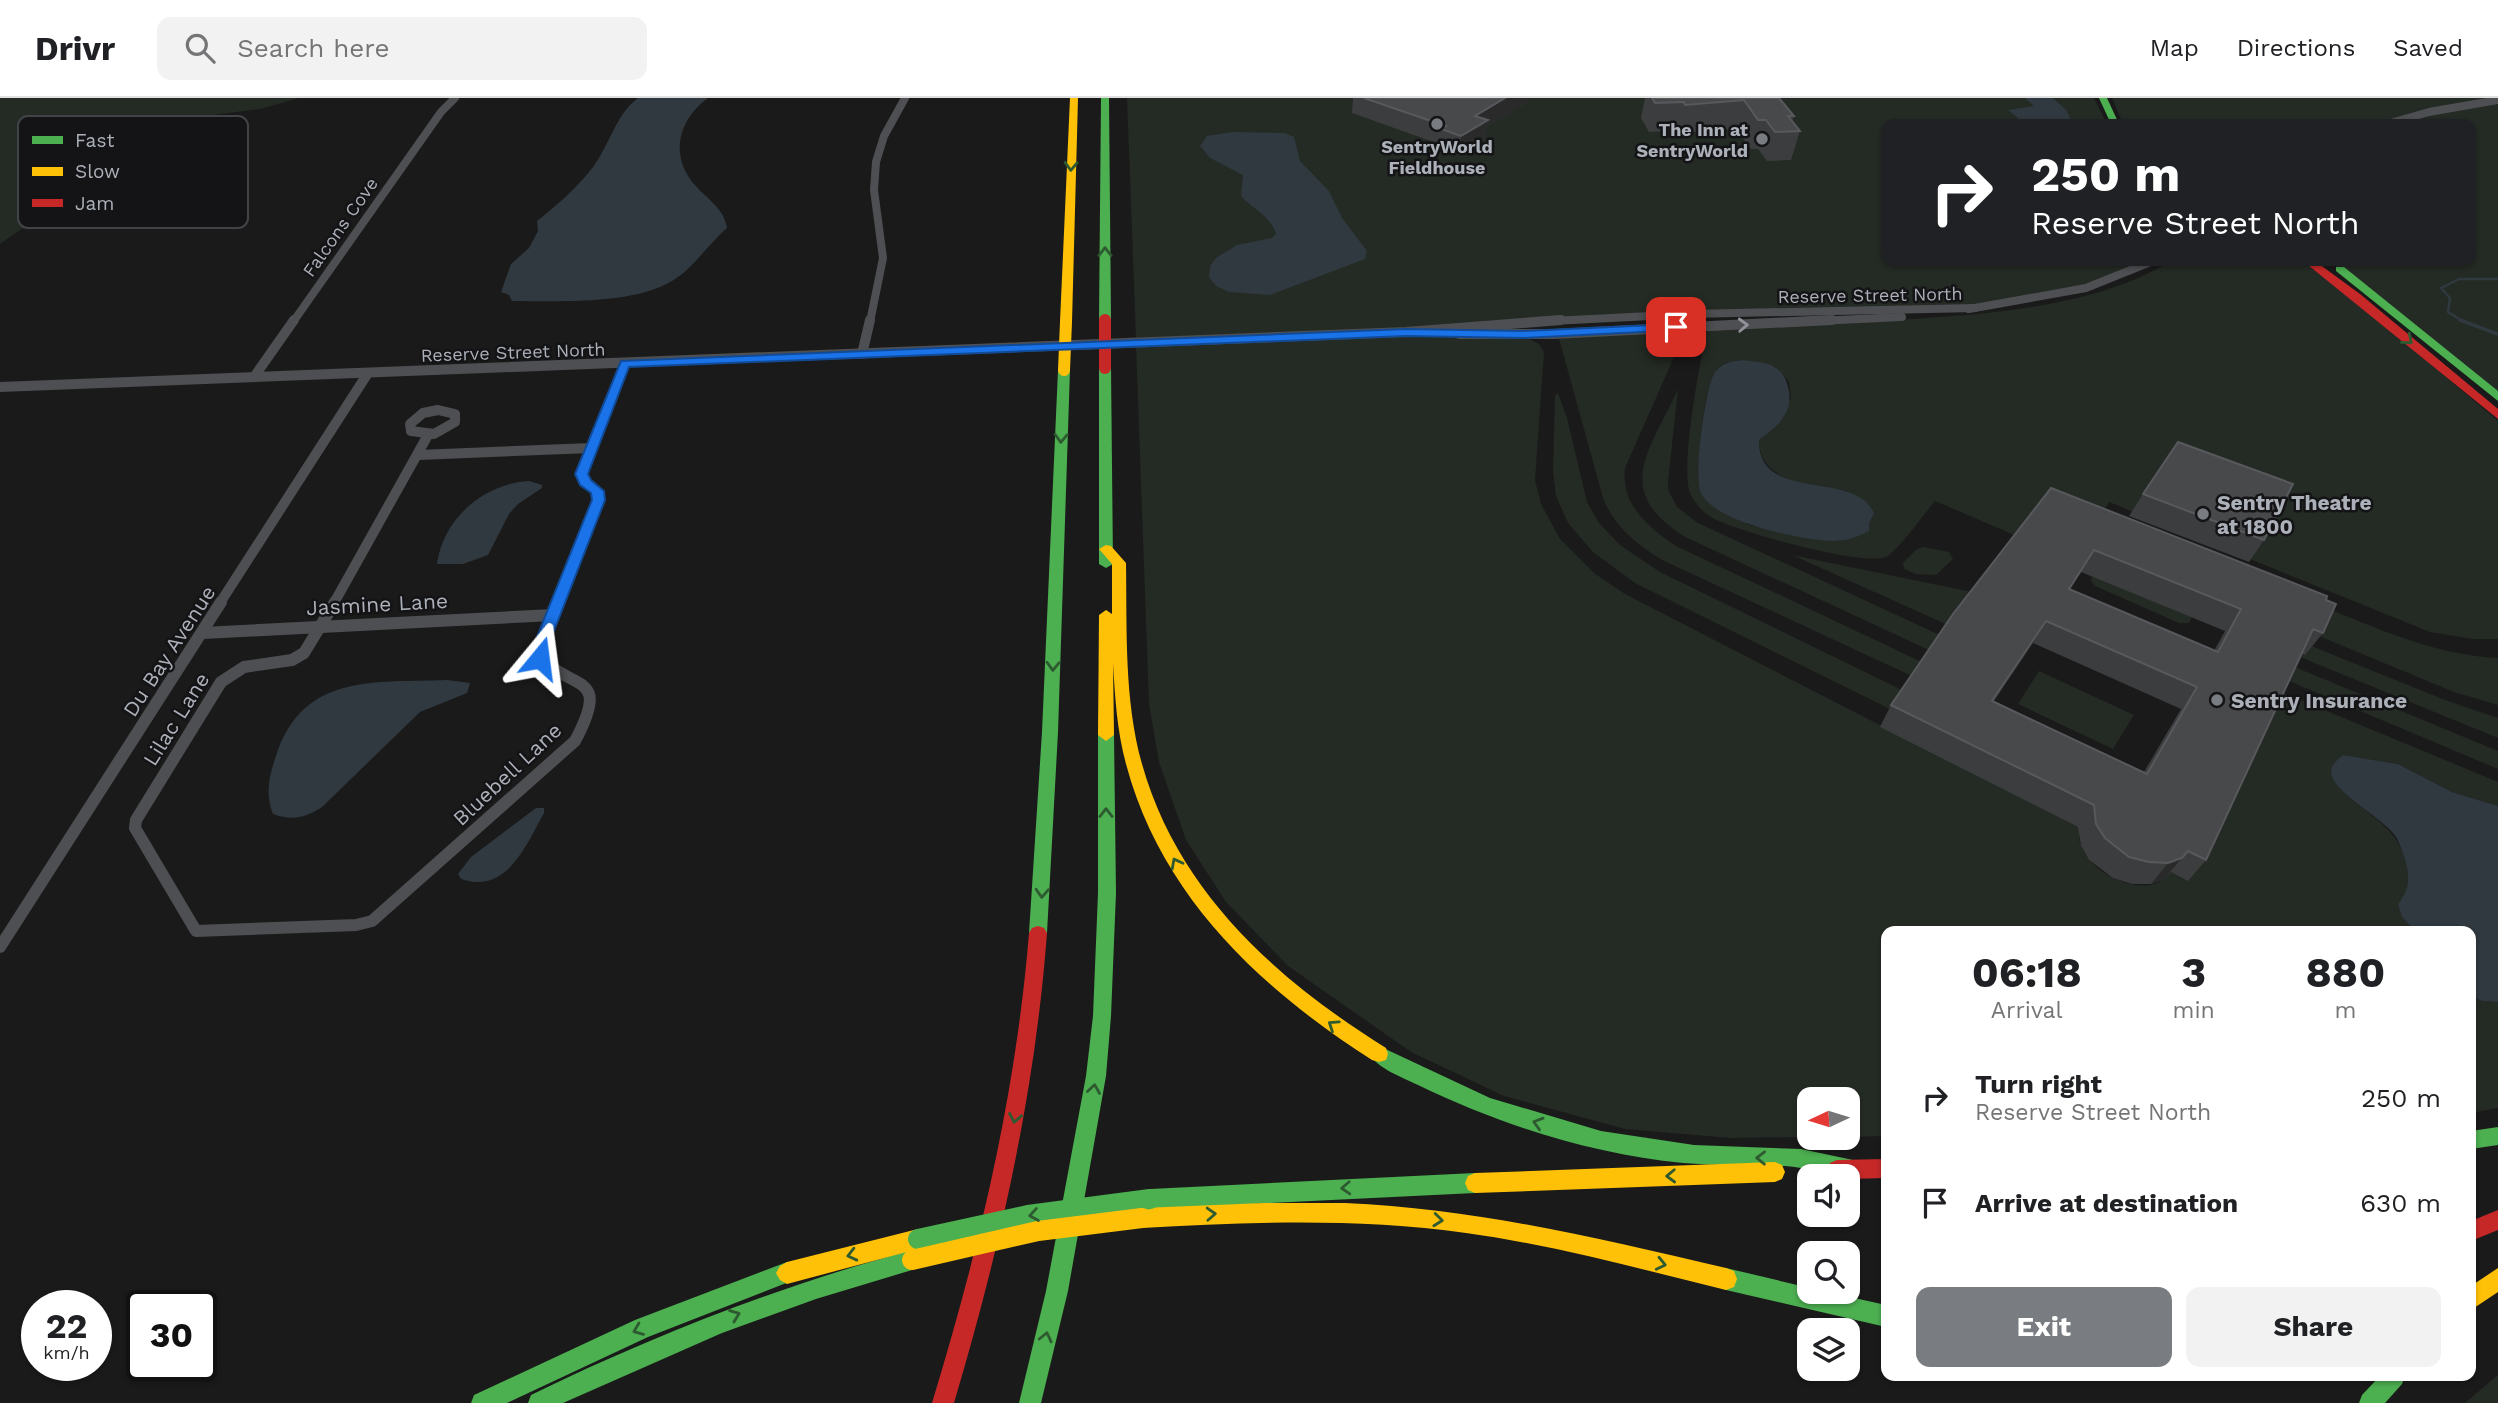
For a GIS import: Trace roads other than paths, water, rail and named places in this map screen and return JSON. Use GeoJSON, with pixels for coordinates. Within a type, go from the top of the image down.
{"type":"FeatureCollection","features":[{"type":"Feature","properties":{"kind":"main road"},"geometry":{"type":"LineString","coordinates":[[943,1403],[964,1335],[1003,1182],[1035,991],[1050,732],[1074,98]]}},
{"type":"Feature","properties":{"kind":"main road"},"geometry":{"type":"LineString","coordinates":[[1030,1403],[1057,1291],[1084,1156],[1102,1016],[1107,893],[1105,98]]}},
{"type":"Feature","properties":{"kind":"main road"},"geometry":{"type":"LineString","coordinates":[[2103,98],[2113,119]]}},
{"type":"Feature","properties":{"kind":"main road"},"geometry":{"type":"LineString","coordinates":[[2315,266],[2356,296],[2498,415]]}},
{"type":"Feature","properties":{"kind":"main road"},"geometry":{"type":"LineString","coordinates":[[2336,266],[2375,294],[2498,397]]}},
{"type":"Feature","properties":{"kind":"main road"},"geometry":{"type":"LineString","coordinates":[[1105,549],[1119,563],[1128,730],[1141,789],[1161,835],[1204,907],[1272,978],[1319,1016],[1403,1067],[1461,1094],[1530,1121],[1634,1146],[1729,1157],[1804,1158],[1828,1164]]}},
{"type":"Feature","properties":{"kind":"main road"},"geometry":{"type":"LineString","coordinates":[[2476,1139],[2498,1136]]}},
{"type":"Feature","properties":{"kind":"main road"},"geometry":{"type":"LineString","coordinates":[[1860,1170],[1881,1169]]}},
{"type":"Feature","properties":{"kind":"main road"},"geometry":{"type":"LineString","coordinates":[[482,1403],[632,1332],[736,1291],[813,1265],[1028,1215],[1150,1199],[1367,1187],[1797,1172]]}},
{"type":"Feature","properties":{"kind":"main road"},"geometry":{"type":"LineString","coordinates":[[539,1403],[635,1356],[741,1312],[823,1284],[1038,1231],[1142,1219],[1231,1213],[1298,1212],[1394,1216],[1466,1223],[1590,1248],[1881,1315]]}},
{"type":"Feature","properties":{"kind":"main road"},"geometry":{"type":"LineString","coordinates":[[2476,1229],[2498,1220]]}},
{"type":"Feature","properties":{"kind":"main road"},"geometry":{"type":"LineString","coordinates":[[2476,1295],[2498,1279]]}},
{"type":"Feature","properties":{"kind":"main road"},"geometry":{"type":"LineString","coordinates":[[2371,1403],[2390,1381]]}},
{"type":"Feature","properties":{"kind":"street","name":"Falcons Cove"},"geometry":{"type":"LineString","coordinates":[[254,377],[440,112],[455,98]]}},
{"type":"Feature","properties":{"kind":"street"},"geometry":{"type":"LineString","coordinates":[[862,354],[883,261],[883,242],[875,201],[874,168],[879,145],[905,98]]}},
{"type":"Feature","properties":{"kind":"street"},"geometry":{"type":"LineString","coordinates":[[2404,119],[2498,100]]}},
{"type":"Feature","properties":{"kind":"street"},"geometry":{"type":"LineString","coordinates":[[1975,308],[2014,304],[2089,288],[2143,266]]}},
{"type":"Feature","properties":{"kind":"street","name":"Reserve Street North"},"geometry":{"type":"LineString","coordinates":[[0,387],[1406,332],[1553,334],[1851,320],[1975,308]]}},
{"type":"Feature","properties":{"kind":"street","name":"Bluebell Lane"},"geometry":{"type":"LineString","coordinates":[[273,929],[356,925],[379,917],[575,741],[587,723],[591,706],[587,690],[577,678],[540,658],[540,649],[598,500],[597,491],[585,483],[581,474],[625,363]]}},
{"type":"Feature","properties":{"kind":"street","name":"Du Bay Avenue"},"geometry":{"type":"LineString","coordinates":[[0,947],[368,373]]}},
{"type":"Feature","properties":{"kind":"street","name":"Lilac Lane"},"geometry":{"type":"LineString","coordinates":[[273,929],[196,931],[135,824],[220,682],[244,667],[285,663],[299,657],[322,625],[428,435]]}},
{"type":"Feature","properties":{"kind":"street"},"geometry":{"type":"LineString","coordinates":[[418,455],[592,448]]}},
{"type":"Feature","properties":{"kind":"street","name":"Jasmine Lane"},"geometry":{"type":"LineString","coordinates":[[203,633],[553,615]]}},
{"type":"Feature","properties":{"kind":"waterway"},"geometry":{"type":"LineString","coordinates":[[2462,321],[2448,312],[2450,298],[2441,288],[2459,279],[2498,279]]}},
{"type":"Feature","properties":{"kind":"waterway"},"geometry":{"type":"LineString","coordinates":[[2462,321],[2498,334]]}},
{"type":"Feature","properties":{"kind":"place","name":"SentryWorld Fieldhouse"},"geometry":{"type":"Point","coordinates":[1437,124]}},
{"type":"Feature","properties":{"kind":"place","name":"The Inn at SentryWorld"},"geometry":{"type":"Point","coordinates":[1762,139]}},
{"type":"Feature","properties":{"kind":"place","name":"Sentry Theatre at 1800"},"geometry":{"type":"Point","coordinates":[2203,514]}},
{"type":"Feature","properties":{"kind":"place","name":"Sentry Insurance"},"geometry":{"type":"Point","coordinates":[2217,700]}}]}
